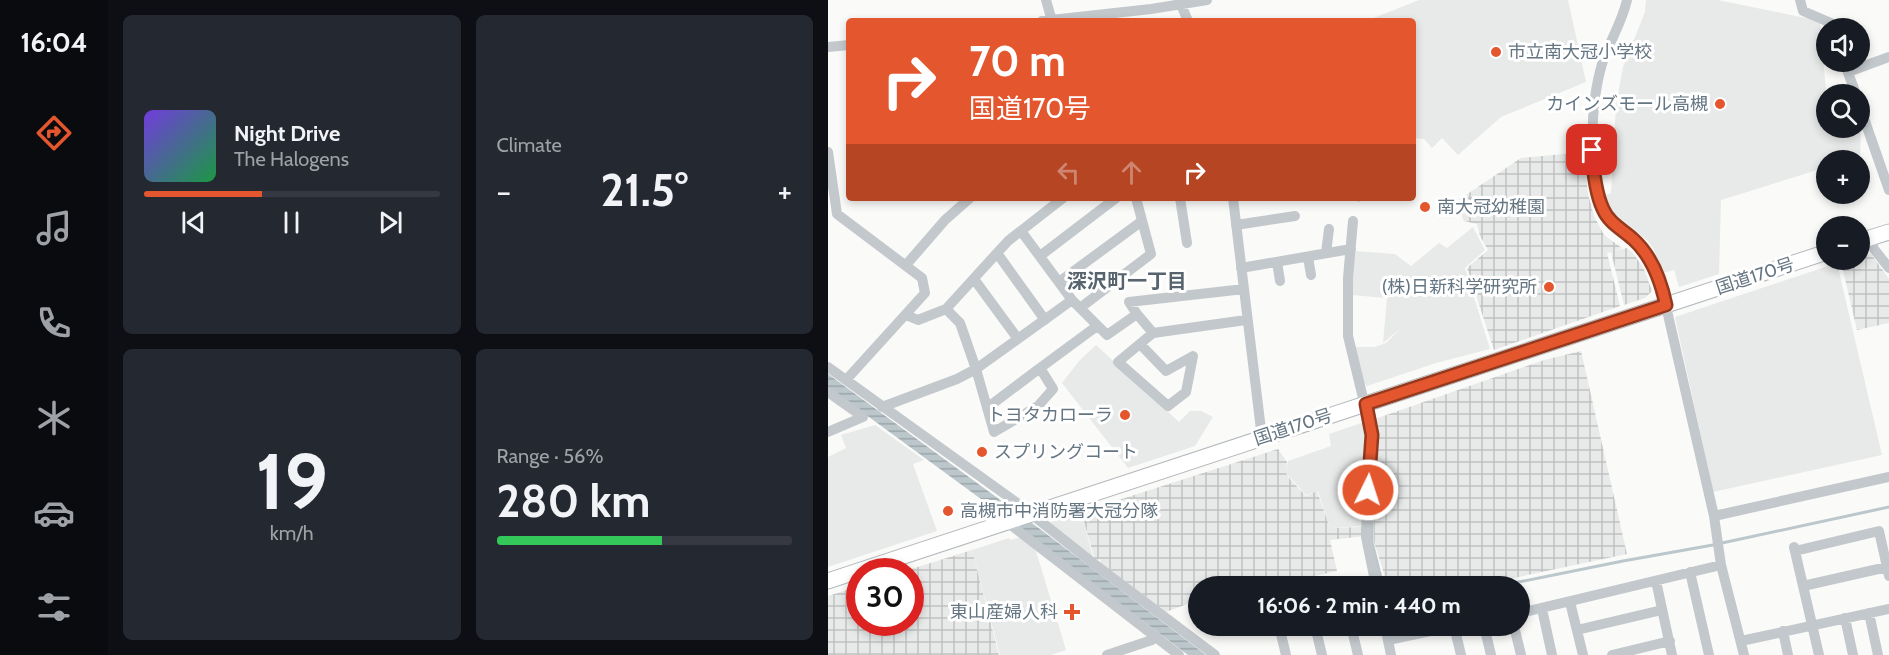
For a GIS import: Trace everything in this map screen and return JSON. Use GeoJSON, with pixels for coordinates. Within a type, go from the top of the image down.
{"type":"FeatureCollection","features":[{"type":"Feature","properties":{"kind":"highway"},"geometry":{"type":"LineString","coordinates":[[1870,238],[1889,232]]}},
{"type":"Feature","properties":{"kind":"highway","name":"国道170号"},"geometry":{"type":"LineString","coordinates":[[828,581],[1816,256]]}},
{"type":"Feature","properties":{"kind":"street"},"geometry":{"type":"LineString","coordinates":[[1046,0],[1048,18]]}},
{"type":"Feature","properties":{"kind":"street"},"geometry":{"type":"LineString","coordinates":[[1074,18],[1207,0]]}},
{"type":"Feature","properties":{"kind":"street"},"geometry":{"type":"LineString","coordinates":[[1627,0],[1624,14],[1602,65],[1593,119],[1593,168],[1603,209],[1614,224],[1646,253],[1655,270],[1666,305],[1714,516],[1721,565],[1744,655]]}},
{"type":"Feature","properties":{"kind":"street"},"geometry":{"type":"LineString","coordinates":[[1800,0],[1803,11],[1819,18]]}},
{"type":"Feature","properties":{"kind":"street"},"geometry":{"type":"LineString","coordinates":[[1179,2],[1187,18]]}},
{"type":"Feature","properties":{"kind":"street"},"geometry":{"type":"LineString","coordinates":[[828,47],[846,45]]}},
{"type":"Feature","properties":{"kind":"street"},"geometry":{"type":"LineString","coordinates":[[1870,61],[1889,57]]}},
{"type":"Feature","properties":{"kind":"street"},"geometry":{"type":"LineString","coordinates":[[1870,130],[1884,161],[1889,190]]}},
{"type":"Feature","properties":{"kind":"street"},"geometry":{"type":"LineString","coordinates":[[828,152],[837,214],[922,278],[925,293],[846,381]]}},
{"type":"Feature","properties":{"kind":"street"},"geometry":{"type":"LineString","coordinates":[[906,265],[945,220],[966,201]]}},
{"type":"Feature","properties":{"kind":"street"},"geometry":{"type":"LineString","coordinates":[[906,315],[918,320],[946,309],[1008,241],[1059,201]]}},
{"type":"Feature","properties":{"kind":"street"},"geometry":{"type":"LineString","coordinates":[[1040,256],[1112,201]]}},
{"type":"Feature","properties":{"kind":"street"},"geometry":{"type":"LineString","coordinates":[[882,407],[957,379],[976,369],[1045,320],[1076,304],[1151,254],[1137,201]]}},
{"type":"Feature","properties":{"kind":"street"},"geometry":{"type":"LineString","coordinates":[[1180,201],[1187,243]]}},
{"type":"Feature","properties":{"kind":"street"},"geometry":{"type":"LineString","coordinates":[[1233,201],[1262,438]]}},
{"type":"Feature","properties":{"kind":"street"},"geometry":{"type":"LineString","coordinates":[[828,222],[837,214]]}},
{"type":"Feature","properties":{"kind":"street"},"geometry":{"type":"LineString","coordinates":[[1236,225],[1295,216]]}},
{"type":"Feature","properties":{"kind":"street"},"geometry":{"type":"LineString","coordinates":[[1059,282],[1142,221]]}},
{"type":"Feature","properties":{"kind":"street"},"geometry":{"type":"LineString","coordinates":[[1353,221],[1348,278],[1348,336],[1372,435],[1368,471],[1366,537],[1374,576]]}},
{"type":"Feature","properties":{"kind":"street"},"geometry":{"type":"LineString","coordinates":[[1326,253],[1329,229]]}},
{"type":"Feature","properties":{"kind":"street"},"geometry":{"type":"LineString","coordinates":[[1022,231],[1076,304],[1107,335],[1137,315]]}},
{"type":"Feature","properties":{"kind":"street"},"geometry":{"type":"LineString","coordinates":[[1870,245],[1889,268]]}},
{"type":"Feature","properties":{"kind":"street"},"geometry":{"type":"LineString","coordinates":[[1241,268],[1351,249]]}},
{"type":"Feature","properties":{"kind":"street"},"geometry":{"type":"LineString","coordinates":[[998,253],[1045,320]]}},
{"type":"Feature","properties":{"kind":"street"},"geometry":{"type":"LineString","coordinates":[[1308,256],[1311,275]]}},
{"type":"Feature","properties":{"kind":"street"},"geometry":{"type":"LineString","coordinates":[[1277,262],[1280,281]]}},
{"type":"Feature","properties":{"kind":"street"},"geometry":{"type":"LineString","coordinates":[[974,279],[1017,339]]}},
{"type":"Feature","properties":{"kind":"street"},"geometry":{"type":"LineString","coordinates":[[1153,333],[1129,302],[1244,289]]}},
{"type":"Feature","properties":{"kind":"street"},"geometry":{"type":"LineString","coordinates":[[946,309],[960,323],[994,432],[1038,406],[1053,389],[1040,368]]}},
{"type":"Feature","properties":{"kind":"street"},"geometry":{"type":"LineString","coordinates":[[1140,344],[1166,371],[1193,356],[1186,392],[1168,405],[1118,362],[1153,333],[1246,320]]}},
{"type":"Feature","properties":{"kind":"street"},"geometry":{"type":"LineString","coordinates":[[987,408],[1097,326]]}},
{"type":"Feature","properties":{"kind":"street"},"geometry":{"type":"LineString","coordinates":[[828,367],[1031,514],[1215,655]]}},
{"type":"Feature","properties":{"kind":"street"},"geometry":{"type":"LineString","coordinates":[[828,392],[862,417],[828,432]]}},
{"type":"Feature","properties":{"kind":"street"},"geometry":{"type":"LineString","coordinates":[[1714,516],[1889,477]]}},
{"type":"Feature","properties":{"kind":"street"},"geometry":{"type":"LineString","coordinates":[[1007,522],[1179,655]]}},
{"type":"Feature","properties":{"kind":"street"},"geometry":{"type":"LineString","coordinates":[[1803,586],[1888,572],[1879,531],[1794,549],[1819,655]]}},
{"type":"Feature","properties":{"kind":"street"},"geometry":{"type":"LineString","coordinates":[[1530,611],[1721,565]]}},
{"type":"Feature","properties":{"kind":"street"},"geometry":{"type":"LineString","coordinates":[[1690,572],[1709,655]]}},
{"type":"Feature","properties":{"kind":"street"},"geometry":{"type":"LineString","coordinates":[[1656,581],[1672,655]]}},
{"type":"Feature","properties":{"kind":"street"},"geometry":{"type":"LineString","coordinates":[[1570,602],[1583,655]]}},
{"type":"Feature","properties":{"kind":"street"},"geometry":{"type":"LineString","coordinates":[[1542,609],[1552,655]]}},
{"type":"Feature","properties":{"kind":"street"},"geometry":{"type":"LineString","coordinates":[[1741,641],[1889,609]]}},
{"type":"Feature","properties":{"kind":"street"},"geometry":{"type":"LineString","coordinates":[[1577,630],[1662,610]]}},
{"type":"Feature","properties":{"kind":"street"},"geometry":{"type":"LineString","coordinates":[[1869,613],[1878,655]]}},
{"type":"Feature","properties":{"kind":"street"},"geometry":{"type":"LineString","coordinates":[[1845,618],[1853,655]]}},
{"type":"Feature","properties":{"kind":"street"},"geometry":{"type":"LineString","coordinates":[[1783,631],[1788,655]]}},
{"type":"Feature","properties":{"kind":"street"},"geometry":{"type":"LineString","coordinates":[[1107,655],[1152,640],[1156,636]]}},
{"type":"Feature","properties":{"kind":"street"},"geometry":{"type":"LineString","coordinates":[[1281,636],[1286,655]]}},
{"type":"Feature","properties":{"kind":"street"},"geometry":{"type":"LineString","coordinates":[[1317,636],[1322,655]]}},
{"type":"Feature","properties":{"kind":"street"},"geometry":{"type":"LineString","coordinates":[[1353,636],[1358,655]]}},
{"type":"Feature","properties":{"kind":"street"},"geometry":{"type":"LineString","coordinates":[[1387,636],[1391,655]]}},
{"type":"Feature","properties":{"kind":"street"},"geometry":{"type":"LineString","coordinates":[[1388,640],[1407,636]]}},
{"type":"Feature","properties":{"kind":"street"},"geometry":{"type":"LineString","coordinates":[[1458,636],[1461,655]]}},
{"type":"Feature","properties":{"kind":"street"},"geometry":{"type":"LineString","coordinates":[[1486,636],[1491,655]]}},
{"type":"Feature","properties":{"kind":"street"},"geometry":{"type":"LineString","coordinates":[[1517,636],[1521,655]]}},
{"type":"Feature","properties":{"kind":"street"},"geometry":{"type":"LineString","coordinates":[[1612,655],[1670,641]]}},
{"type":"Feature","properties":{"kind":"shaded area","name":"市立南大冠小学校"},"geometry":{"type":"Polygon","coordinates":[[[1419,0],[1568,0],[1586,82],[1501,117],[1458,155],[1442,138],[1432,148],[1424,139],[1416,138],[1416,18],[1374,18],[1419,0]]]}},
{"type":"Feature","properties":{"kind":"shaded area"},"geometry":{"type":"Polygon","coordinates":[[[1646,0],[1718,0],[1816,20],[1816,72],[1824,72],[1825,84],[1816,84],[1816,138],[1861,138],[1860,150],[1816,150],[1816,170],[1721,200],[1719,274],[1679,287],[1674,270],[1663,273],[1648,241],[1611,210],[1605,199],[1606,195],[1611,193],[1616,105],[1623,67],[1645,12],[1646,0]]]}},
{"type":"Feature","properties":{"kind":"shaded area"},"geometry":{"type":"Polygon","coordinates":[[[1584,152],[1588,194],[1594,216],[1604,235],[1622,248],[1614,251],[1627,248],[1633,253],[1644,269],[1652,291],[1645,298],[1624,305],[1611,252],[1607,253],[1620,306],[1494,350],[1467,268],[1488,250],[1480,236],[1477,224],[1464,221],[1461,214],[1462,209],[1457,201],[1521,158],[1584,152]]]}},
{"type":"Feature","properties":{"kind":"shaded area"},"geometry":{"type":"Polygon","coordinates":[[[1473,227],[1485,250],[1465,268],[1490,349],[1436,363],[1367,386],[1364,383],[1354,347],[1375,347],[1386,343],[1401,328],[1383,343],[1387,298],[1351,295],[1354,251],[1395,254],[1411,266],[1439,243],[1447,248],[1473,227]]]}},
{"type":"Feature","properties":{"kind":"shaded area"},"geometry":{"type":"Polygon","coordinates":[[[1870,254],[1889,279],[1889,323],[1857,330],[1843,270],[1870,270],[1870,254]]]}},
{"type":"Feature","properties":{"kind":"shaded area"},"geometry":{"type":"Polygon","coordinates":[[[1816,270],[1839,270],[1882,455],[1713,492],[1675,317],[1816,270]]]}},
{"type":"Feature","properties":{"kind":"shaded area"},"geometry":{"type":"Polygon","coordinates":[[[1096,345],[1179,422],[1190,411],[1201,411],[1213,417],[1195,446],[1128,468],[1062,383],[1079,361],[1096,345]]]}},
{"type":"Feature","properties":{"kind":"shaded area"},"geometry":{"type":"Polygon","coordinates":[[[1581,351],[1627,554],[1523,576],[1385,576],[1374,542],[1372,469],[1378,451],[1375,419],[1544,360],[1581,351]]]}},
{"type":"Feature","properties":{"kind":"shaded area"},"geometry":{"type":"Polygon","coordinates":[[[828,374],[1040,529],[1206,655],[1188,655],[828,387],[828,374]]]}},
{"type":"Feature","properties":{"kind":"shaded area"},"geometry":{"type":"Polygon","coordinates":[[[1367,421],[1371,438],[1364,526],[1330,528],[1318,491],[1306,495],[1286,473],[1288,461],[1331,446],[1329,434],[1367,421]]]}},
{"type":"Feature","properties":{"kind":"shaded area"},"geometry":{"type":"Polygon","coordinates":[[[875,425],[924,460],[913,464],[937,531],[855,558],[846,558],[846,561],[828,567],[828,457],[846,448],[841,435],[875,425]]]}},
{"type":"Feature","properties":{"kind":"shaded area"},"geometry":{"type":"Polygon","coordinates":[[[1278,449],[1287,462],[1286,473],[1290,479],[1306,496],[1317,491],[1330,528],[1363,527],[1365,536],[1330,540],[1337,571],[1315,576],[1188,576],[1188,604],[1166,612],[1101,563],[1100,559],[1095,560],[1081,512],[1278,449]]]}},
{"type":"Feature","properties":{"kind":"shaded area"},"geometry":{"type":"Polygon","coordinates":[[[1081,512],[1094,561],[1048,523],[1081,512]]]}},
{"type":"Feature","properties":{"kind":"shaded area"},"geometry":{"type":"Polygon","coordinates":[[[1022,537],[1036,551],[1066,650],[1051,655],[1000,655],[972,550],[1009,538],[1010,540],[1022,537]]]}},
{"type":"Feature","properties":{"kind":"shaded area"},"geometry":{"type":"Polygon","coordinates":[[[972,550],[999,655],[828,655],[828,596],[846,590],[846,636],[924,636],[924,565],[972,550]]]}},
{"type":"Feature","properties":{"kind":"waterway"},"geometry":{"type":"LineString","coordinates":[[1372,497],[1372,542],[1380,576]]}},
{"type":"Feature","properties":{"kind":"waterway"},"geometry":{"type":"LineString","coordinates":[[1722,543],[1889,507]]}},
{"type":"Feature","properties":{"kind":"waterway"},"geometry":{"type":"LineString","coordinates":[[1530,580],[1713,545]]}},
{"type":"Feature","properties":{"kind":"place","name":"市立南大冠小学校"},"geometry":{"type":"Point","coordinates":[1496,52]}},
{"type":"Feature","properties":{"kind":"place","name":"カインズモール高槻"},"geometry":{"type":"Point","coordinates":[1720,104]}},
{"type":"Feature","properties":{"kind":"place","name":"南大冠幼稚園"},"geometry":{"type":"Point","coordinates":[1425,207]}},
{"type":"Feature","properties":{"kind":"place","name":"(株)日新科学研究所"},"geometry":{"type":"Point","coordinates":[1549,287]}},
{"type":"Feature","properties":{"kind":"place","name":"トヨタカローラ"},"geometry":{"type":"Point","coordinates":[1125,415]}},
{"type":"Feature","properties":{"kind":"place","name":"スプリングコート"},"geometry":{"type":"Point","coordinates":[982,452]}},
{"type":"Feature","properties":{"kind":"place","name":"高槻市中消防署大冠分隊"},"geometry":{"type":"Point","coordinates":[948,511]}},
{"type":"Feature","properties":{"kind":"place","name":"東山産婦人科"},"geometry":{"type":"Point","coordinates":[1072,612]}},
{"type":"Feature","properties":{"kind":"district","name":"深沢町一丁目"},"geometry":{"type":"Point","coordinates":[1127,281]}},
{"type":"Feature","properties":{"kind":"route"},"geometry":{"type":"LineString","coordinates":[[1368,490],[1372,435],[1366,404],[1666,305],[1655,270],[1646,253],[1607,217],[1603,209],[1595,180],[1592,150]]}}]}
